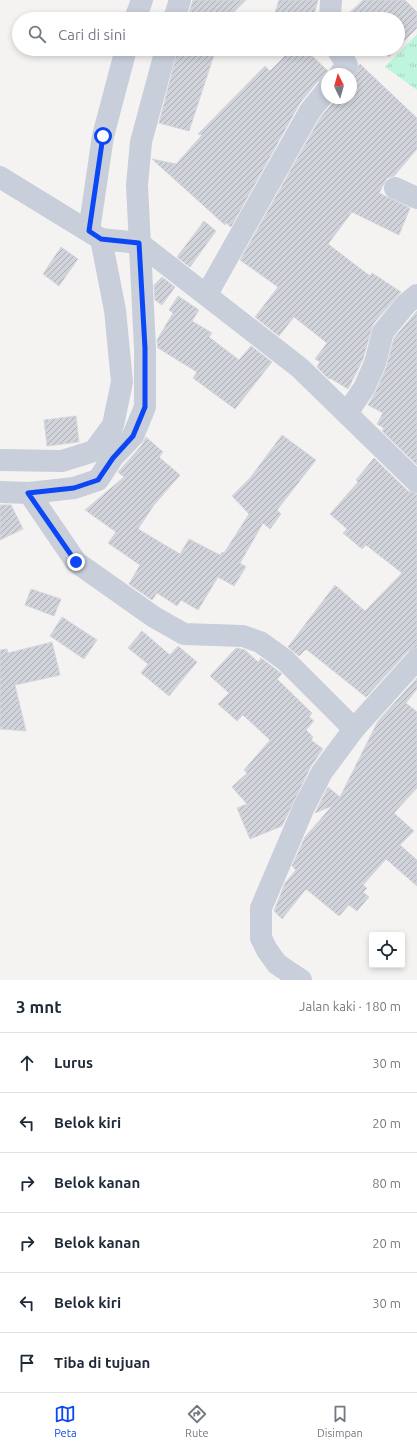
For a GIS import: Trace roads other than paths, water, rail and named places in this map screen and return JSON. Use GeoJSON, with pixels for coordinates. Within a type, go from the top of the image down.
{"type":"FeatureCollection","features":[{"type":"Feature","properties":{"kind":"street"},"geometry":{"type":"LineString","coordinates":[[138,12],[142,0]]}},
{"type":"Feature","properties":{"kind":"street"},"geometry":{"type":"LineString","coordinates":[[176,12],[180,0]]}},
{"type":"Feature","properties":{"kind":"street"},"geometry":{"type":"LineString","coordinates":[[0,460],[62,461],[94,451],[113,424],[122,382],[115,310],[113,239],[103,136],[124,56]]}},
{"type":"Feature","properties":{"kind":"street"},"geometry":{"type":"LineString","coordinates":[[0,492],[28,493],[74,488],[98,480],[113,458],[133,436],[145,407],[145,348],[113,239],[137,185],[141,142],[164,56]]}},
{"type":"Feature","properties":{"kind":"street"},"geometry":{"type":"LineString","coordinates":[[341,56],[347,65],[345,68]]}},
{"type":"Feature","properties":{"kind":"street"},"geometry":{"type":"LineString","coordinates":[[207,294],[310,111],[321,97]]}},
{"type":"Feature","properties":{"kind":"street"},"geometry":{"type":"LineString","coordinates":[[0,177],[113,239],[207,294],[300,368],[417,482]]}},
{"type":"Feature","properties":{"kind":"street"},"geometry":{"type":"LineString","coordinates":[[395,188],[417,198]]}},
{"type":"Feature","properties":{"kind":"street"},"geometry":{"type":"LineString","coordinates":[[347,413],[364,388],[375,363],[383,332],[406,304],[417,295]]}},
{"type":"Feature","properties":{"kind":"street"},"geometry":{"type":"LineString","coordinates":[[28,493],[76,562],[154,617],[184,634],[243,636],[260,642],[285,660],[354,729]]}},
{"type":"Feature","properties":{"kind":"street"},"geometry":{"type":"LineString","coordinates":[[301,980],[277,964],[267,950],[261,938],[261,908],[304,807],[322,772],[354,729],[417,658]]}}]}
